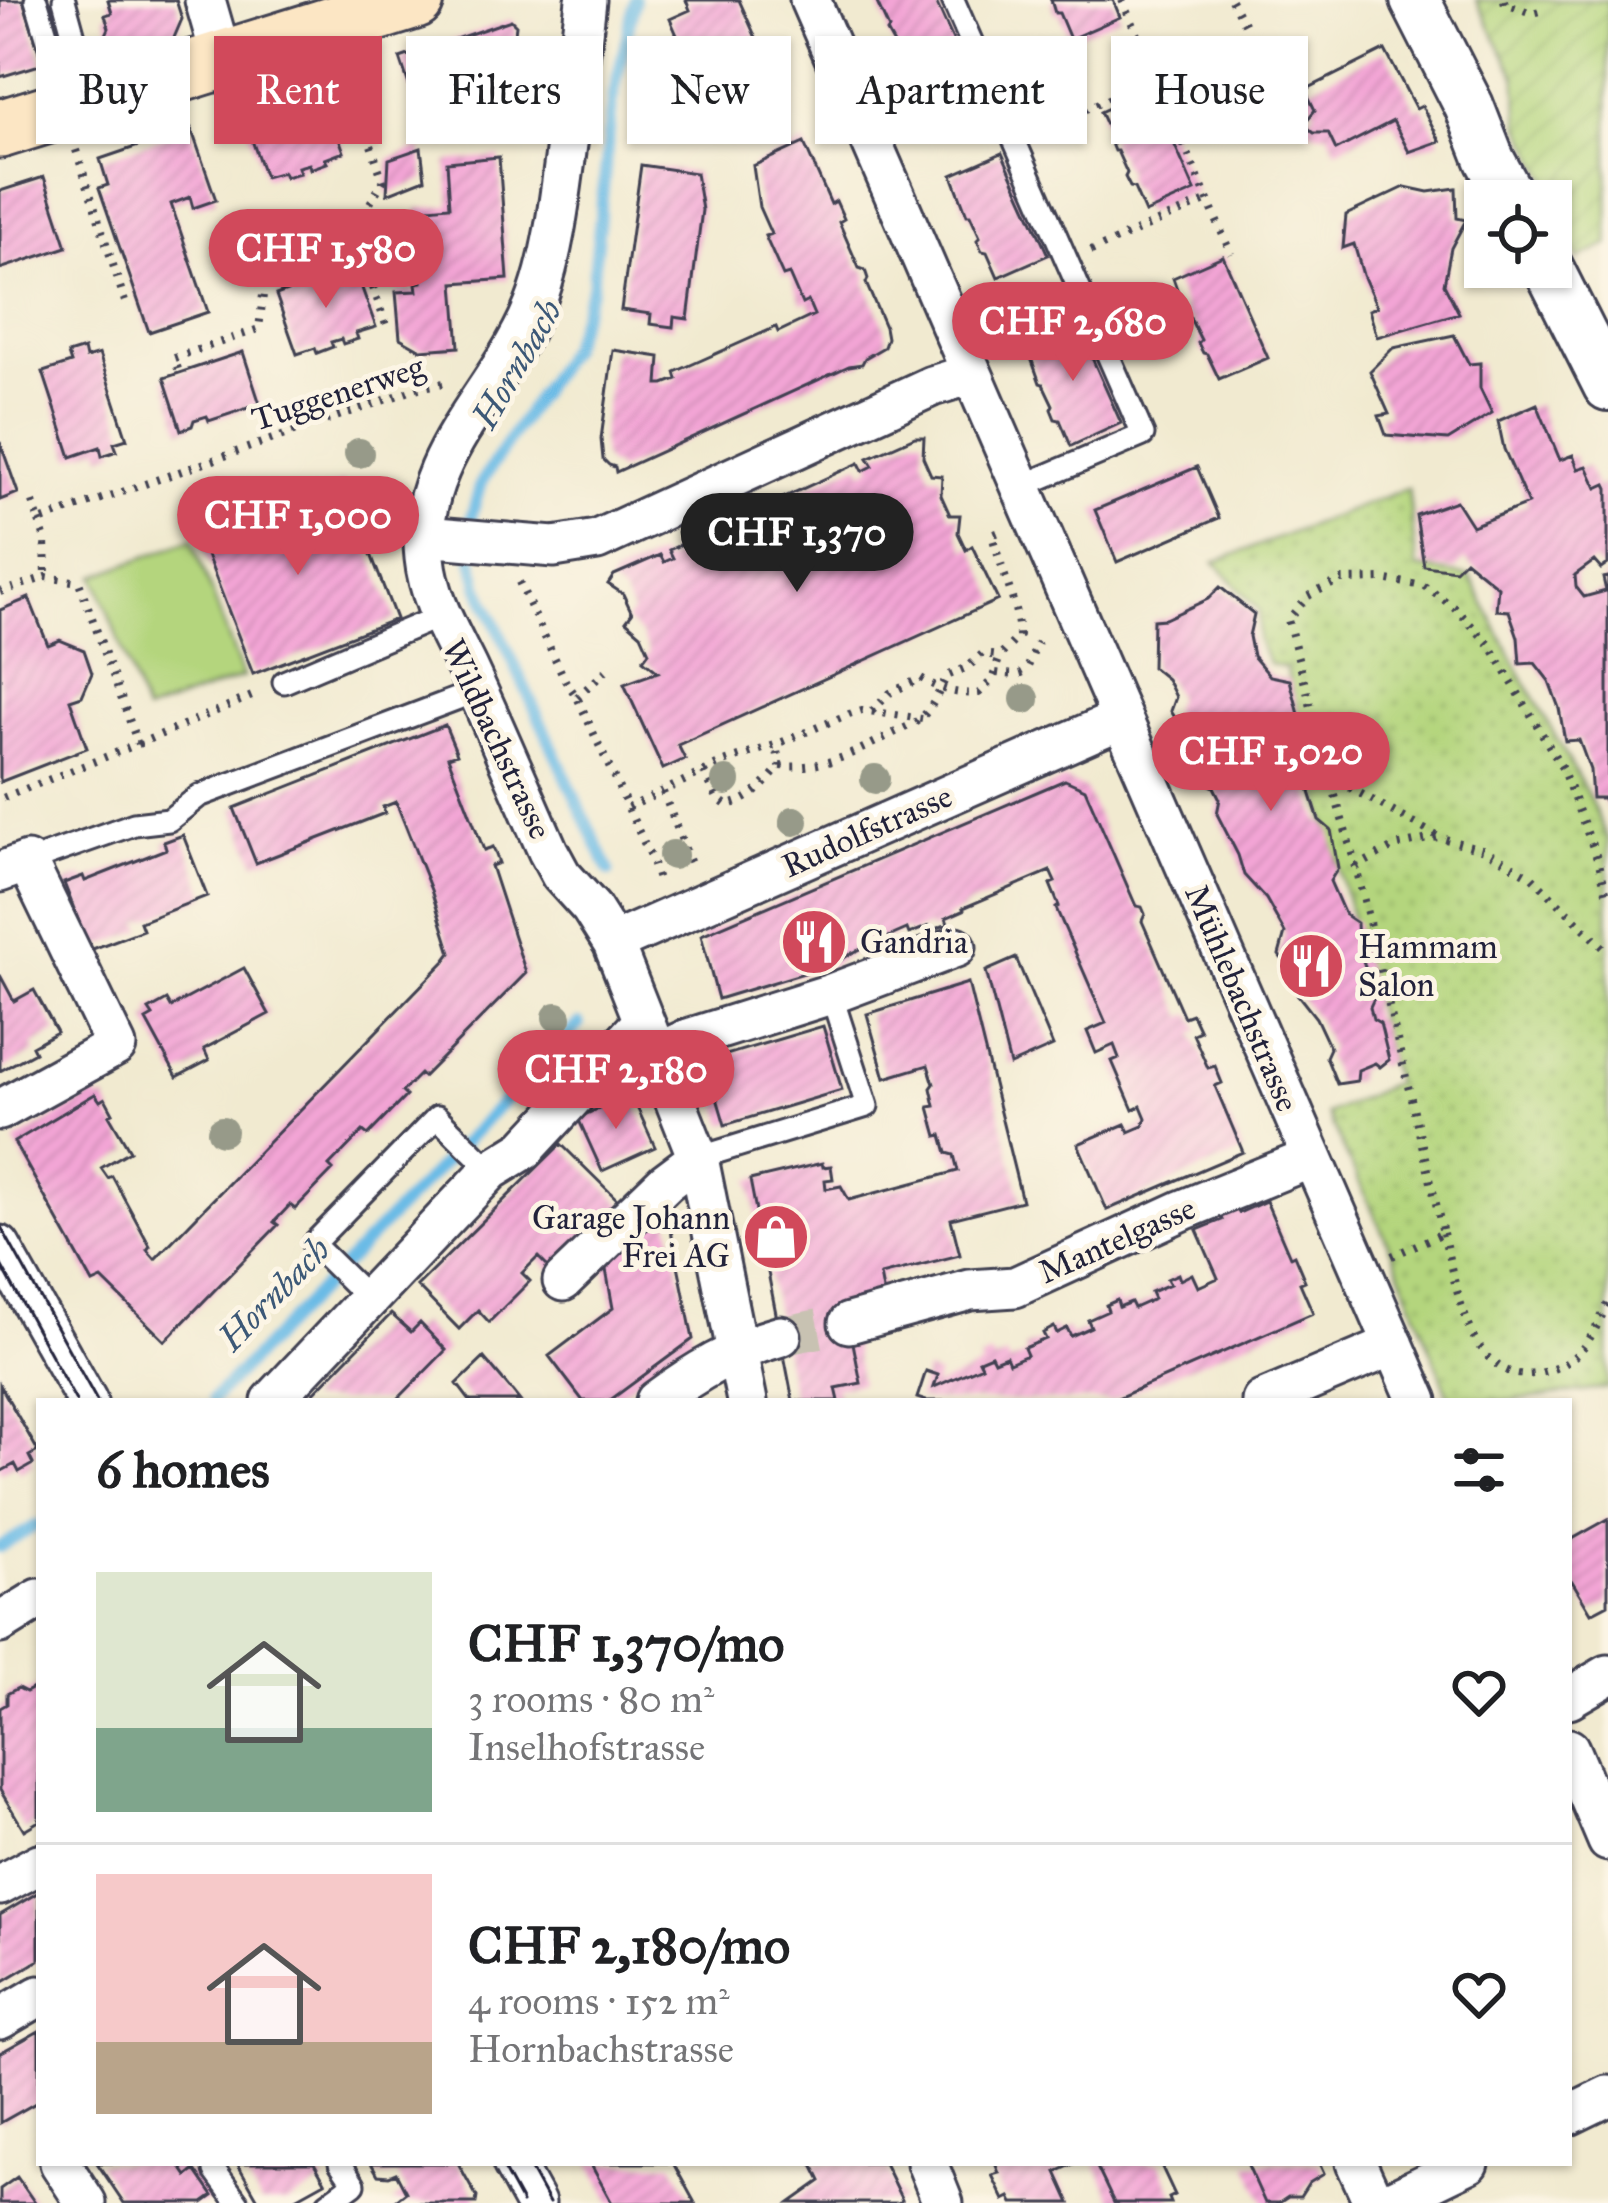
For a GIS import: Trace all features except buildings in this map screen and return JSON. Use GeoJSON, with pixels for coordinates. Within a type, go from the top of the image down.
{"type":"FeatureCollection","features":[{"type":"Feature","properties":{"kind":"main road"},"geometry":{"type":"LineString","coordinates":[[298,36],[416,0]]}},
{"type":"Feature","properties":{"kind":"main road"},"geometry":{"type":"LineString","coordinates":[[0,129],[36,122]]}},
{"type":"Feature","properties":{"kind":"street"},"geometry":{"type":"LineString","coordinates":[[205,0],[215,36]]}},
{"type":"Feature","properties":{"kind":"street","name":"Wildbachstrasse"},"geometry":{"type":"LineString","coordinates":[[586,0],[553,250],[536,302],[512,351],[437,470],[429,494],[454,537],[429,584],[548,850],[561,875],[591,908],[613,943],[698,1158],[746,1398]]}},
{"type":"Feature","properties":{"kind":"street"},"geometry":{"type":"LineString","coordinates":[[1414,0],[1501,180]]}},
{"type":"Feature","properties":{"kind":"street","name":"Mühlebachstrasse"},"geometry":{"type":"LineString","coordinates":[[822,4],[1020,487],[1417,1398]]}},
{"type":"Feature","properties":{"kind":"street"},"geometry":{"type":"LineString","coordinates":[[1559,288],[1608,386]]}},
{"type":"Feature","properties":{"kind":"street"},"geometry":{"type":"LineString","coordinates":[[454,537],[554,548],[597,540],[932,386],[972,374]]}},
{"type":"Feature","properties":{"kind":"street","name":"Rudolfstrasse"},"geometry":{"type":"LineString","coordinates":[[613,943],[1121,719]]}},
{"type":"Feature","properties":{"kind":"street"},"geometry":{"type":"LineString","coordinates":[[0,1110],[116,1046],[14,867]]}},
{"type":"Feature","properties":{"kind":"street"},"geometry":{"type":"LineString","coordinates":[[274,1398],[359,1289],[483,1163],[525,1149],[650,1037],[688,1039],[956,947]]}},
{"type":"Feature","properties":{"kind":"street"},"geometry":{"type":"LineString","coordinates":[[563,1281],[666,1182],[698,1158]]}},
{"type":"Feature","properties":{"kind":"street","name":"Mantelgasse"},"geometry":{"type":"LineString","coordinates":[[848,1323],[970,1290],[1015,1287],[1311,1158]]}},
{"type":"Feature","properties":{"kind":"street"},"geometry":{"type":"LineString","coordinates":[[0,1246],[85,1398]]}},
{"type":"Feature","properties":{"kind":"street"},"geometry":{"type":"LineString","coordinates":[[660,1398],[738,1351],[781,1336]]}},
{"type":"Feature","properties":{"kind":"street"},"geometry":{"type":"LineString","coordinates":[[1269,1398],[1394,1345]]}},
{"type":"Feature","properties":{"kind":"street"},"geometry":{"type":"LineString","coordinates":[[0,1622],[36,1601]]}},
{"type":"Feature","properties":{"kind":"street"},"geometry":{"type":"LineString","coordinates":[[1572,1696],[1608,1675]]}},
{"type":"Feature","properties":{"kind":"street"},"geometry":{"type":"LineString","coordinates":[[1572,1757],[1608,1840]]}},
{"type":"Feature","properties":{"kind":"street"},"geometry":{"type":"LineString","coordinates":[[0,1886],[36,1866]]}},
{"type":"Feature","properties":{"kind":"street"},"geometry":{"type":"LineString","coordinates":[[0,2019],[36,1998]]}},
{"type":"Feature","properties":{"kind":"street"},"geometry":{"type":"LineString","coordinates":[[1572,2114],[1608,2096]]}},
{"type":"Feature","properties":{"kind":"street"},"geometry":{"type":"LineString","coordinates":[[61,2166],[86,2203]]}},
{"type":"Feature","properties":{"kind":"street"},"geometry":{"type":"LineString","coordinates":[[515,2166],[535,2203]]}},
{"type":"Feature","properties":{"kind":"street"},"geometry":{"type":"LineString","coordinates":[[1357,2166],[1374,2203]]}},
{"type":"Feature","properties":{"kind":"street"},"geometry":{"type":"LineString","coordinates":[[1386,2203],[1463,2166]]}},
{"type":"Feature","properties":{"kind":"lane"},"geometry":{"type":"LineString","coordinates":[[36,0],[49,36]]}},
{"type":"Feature","properties":{"kind":"lane"},"geometry":{"type":"LineString","coordinates":[[64,0],[68,36]]}},
{"type":"Feature","properties":{"kind":"lane"},"geometry":{"type":"LineString","coordinates":[[952,0],[968,36]]}},
{"type":"Feature","properties":{"kind":"lane"},"geometry":{"type":"LineString","coordinates":[[1018,144],[1143,435],[1020,487]]}},
{"type":"Feature","properties":{"kind":"lane"},"geometry":{"type":"LineString","coordinates":[[284,682],[440,616]]}},
{"type":"Feature","properties":{"kind":"lane"},"geometry":{"type":"LineString","coordinates":[[14,867],[134,824],[169,820],[200,796],[477,691]]}},
{"type":"Feature","properties":{"kind":"lane"},"geometry":{"type":"LineString","coordinates":[[698,1158],[867,1106],[830,994]]}},
{"type":"Feature","properties":{"kind":"lane"},"geometry":{"type":"LineString","coordinates":[[359,1289],[313,1244],[437,1117],[483,1163]]}},
{"type":"Feature","properties":{"kind":"lane"},"geometry":{"type":"LineString","coordinates":[[328,2203],[354,2184],[342,2166]]}},
{"type":"Feature","properties":{"kind":"lane"},"geometry":{"type":"LineString","coordinates":[[215,2171],[238,2203]]}},
{"type":"Feature","properties":{"kind":"path"},"geometry":{"type":"LineString","coordinates":[[1122,0],[1137,36]]}},
{"type":"Feature","properties":{"kind":"path"},"geometry":{"type":"LineString","coordinates":[[1232,0],[1246,27]]}},
{"type":"Feature","properties":{"kind":"path"},"geometry":{"type":"LineString","coordinates":[[1504,0],[1532,13],[1544,10]]}},
{"type":"Feature","properties":{"kind":"path"},"geometry":{"type":"LineString","coordinates":[[85,144],[127,308]]}},
{"type":"Feature","properties":{"kind":"path"},"geometry":{"type":"LineString","coordinates":[[234,262],[266,278],[358,247],[372,231],[366,210],[383,181],[371,144]]}},
{"type":"Feature","properties":{"kind":"path"},"geometry":{"type":"LineString","coordinates":[[1184,144],[1231,254]]}},
{"type":"Feature","properties":{"kind":"path"},"geometry":{"type":"LineString","coordinates":[[1068,261],[1208,200]]}},
{"type":"Feature","properties":{"kind":"path"},"geometry":{"type":"LineString","coordinates":[[358,247],[386,325]]}},
{"type":"Feature","properties":{"kind":"path"},"geometry":{"type":"LineString","coordinates":[[178,369],[174,358],[259,329],[266,278]]}},
{"type":"Feature","properties":{"kind":"path","name":"Tuggenerweg"},"geometry":{"type":"LineString","coordinates":[[39,521],[419,388],[458,380]]}},
{"type":"Feature","properties":{"kind":"path"},"geometry":{"type":"LineString","coordinates":[[33,502],[45,539],[46,577]]}},
{"type":"Feature","properties":{"kind":"path"},"geometry":{"type":"LineString","coordinates":[[992,535],[1015,601],[1019,636]]}},
{"type":"Feature","properties":{"kind":"path"},"geometry":{"type":"LineString","coordinates":[[0,592],[46,577],[80,582],[138,744]]}},
{"type":"Feature","properties":{"kind":"path"},"geometry":{"type":"LineString","coordinates":[[1608,899],[1562,768],[1490,645],[1454,607],[1424,586],[1382,579],[1340,580],[1308,596],[1288,620],[1356,867],[1466,1321],[1491,1363],[1526,1376],[1563,1368],[1592,1336],[1608,1303]]}},
{"type":"Feature","properties":{"kind":"path"},"geometry":{"type":"LineString","coordinates":[[518,580],[577,697],[651,858],[662,893]]}},
{"type":"Feature","properties":{"kind":"path"},"geometry":{"type":"LineString","coordinates":[[1019,636],[1038,642],[1057,636]]}},
{"type":"Feature","properties":{"kind":"path"},"geometry":{"type":"LineString","coordinates":[[872,711],[890,693],[921,678],[940,690],[980,693],[996,673],[1000,656],[1019,636]]}},
{"type":"Feature","properties":{"kind":"path"},"geometry":{"type":"LineString","coordinates":[[996,673],[1019,676],[1028,671],[1038,642]]}},
{"type":"Feature","properties":{"kind":"path"},"geometry":{"type":"LineString","coordinates":[[780,766],[828,764],[922,719],[947,676],[982,654],[1000,656]]}},
{"type":"Feature","properties":{"kind":"path"},"geometry":{"type":"LineString","coordinates":[[577,697],[606,671]]}},
{"type":"Feature","properties":{"kind":"path"},"geometry":{"type":"LineString","coordinates":[[0,799],[284,682]]}},
{"type":"Feature","properties":{"kind":"path"},"geometry":{"type":"LineString","coordinates":[[628,808],[721,763],[862,710],[922,719]]}},
{"type":"Feature","properties":{"kind":"path"},"geometry":{"type":"LineString","coordinates":[[776,745],[780,766]]}},
{"type":"Feature","properties":{"kind":"path"},"geometry":{"type":"LineString","coordinates":[[704,772],[717,798],[726,805],[738,804],[763,786],[780,766]]}},
{"type":"Feature","properties":{"kind":"path"},"geometry":{"type":"LineString","coordinates":[[1329,775],[1438,837],[1485,850],[1531,876],[1608,952]]}},
{"type":"Feature","properties":{"kind":"path"},"geometry":{"type":"LineString","coordinates":[[663,792],[697,878]]}},
{"type":"Feature","properties":{"kind":"path"},"geometry":{"type":"LineString","coordinates":[[1356,867],[1395,846],[1438,837]]}},
{"type":"Feature","properties":{"kind":"path"},"geometry":{"type":"LineString","coordinates":[[1385,1259],[1442,1233]]}},
{"type":"Feature","properties":{"kind":"green space"},"geometry":{"type":"Polygon","coordinates":[[[1476,0],[1608,0],[1608,245],[1578,259],[1572,247],[1572,180],[1548,180],[1520,125],[1516,77],[1476,0]]]}},
{"type":"Feature","properties":{"kind":"green space"},"geometry":{"type":"Polygon","coordinates":[[[1408,488],[1417,568],[1470,576],[1589,797],[1608,840],[1608,1388],[1533,1398],[1450,1398],[1394,1256],[1327,1114],[1395,1083],[1286,668],[1269,664],[1258,641],[1259,611],[1215,562],[1408,488]]]}},
{"type":"Feature","properties":{"kind":"green space"},"geometry":{"type":"Polygon","coordinates":[[[192,539],[243,677],[145,713],[95,576],[192,539]]]}},
{"type":"Feature","properties":{"kind":"waterway","name":"Hornbach"},"geometry":{"type":"LineString","coordinates":[[609,871],[479,587],[470,521],[481,483],[570,346],[592,288],[614,92],[635,0]]}},
{"type":"Feature","properties":{"kind":"waterway","name":"Hornbach"},"geometry":{"type":"LineString","coordinates":[[214,1398],[579,1024]]}},
{"type":"Feature","properties":{"kind":"waterway","name":"Hornbach"},"geometry":{"type":"LineString","coordinates":[[0,1547],[36,1526]]}},
{"type":"Feature","properties":{"kind":"tunnel"},"geometry":{"type":"LineString","coordinates":[[781,1336],[849,1323]]}},
{"type":"Feature","properties":{"kind":"tram line"},"geometry":{"type":"LineString","coordinates":[[0,1225],[95,1398]]}},
{"type":"Feature","properties":{"kind":"tram line"},"geometry":{"type":"LineString","coordinates":[[0,1263],[74,1398]]}},
{"type":"Feature","properties":{"kind":"tram line"},"geometry":{"type":"LineString","coordinates":[[502,2166],[522,2203]]}},
{"type":"Feature","properties":{"kind":"tram line"},"geometry":{"type":"LineString","coordinates":[[529,2166],[549,2203]]}},
{"type":"Feature","properties":{"kind":"place","name":"Gandria"},"geometry":{"type":"Point","coordinates":[814,942]}},
{"type":"Feature","properties":{"kind":"place","name":"Hammam Salon"},"geometry":{"type":"Point","coordinates":[1311,966]}},
{"type":"Feature","properties":{"kind":"place","name":"Garage Johann Frei AG"},"geometry":{"type":"Point","coordinates":[776,1237]}}]}
